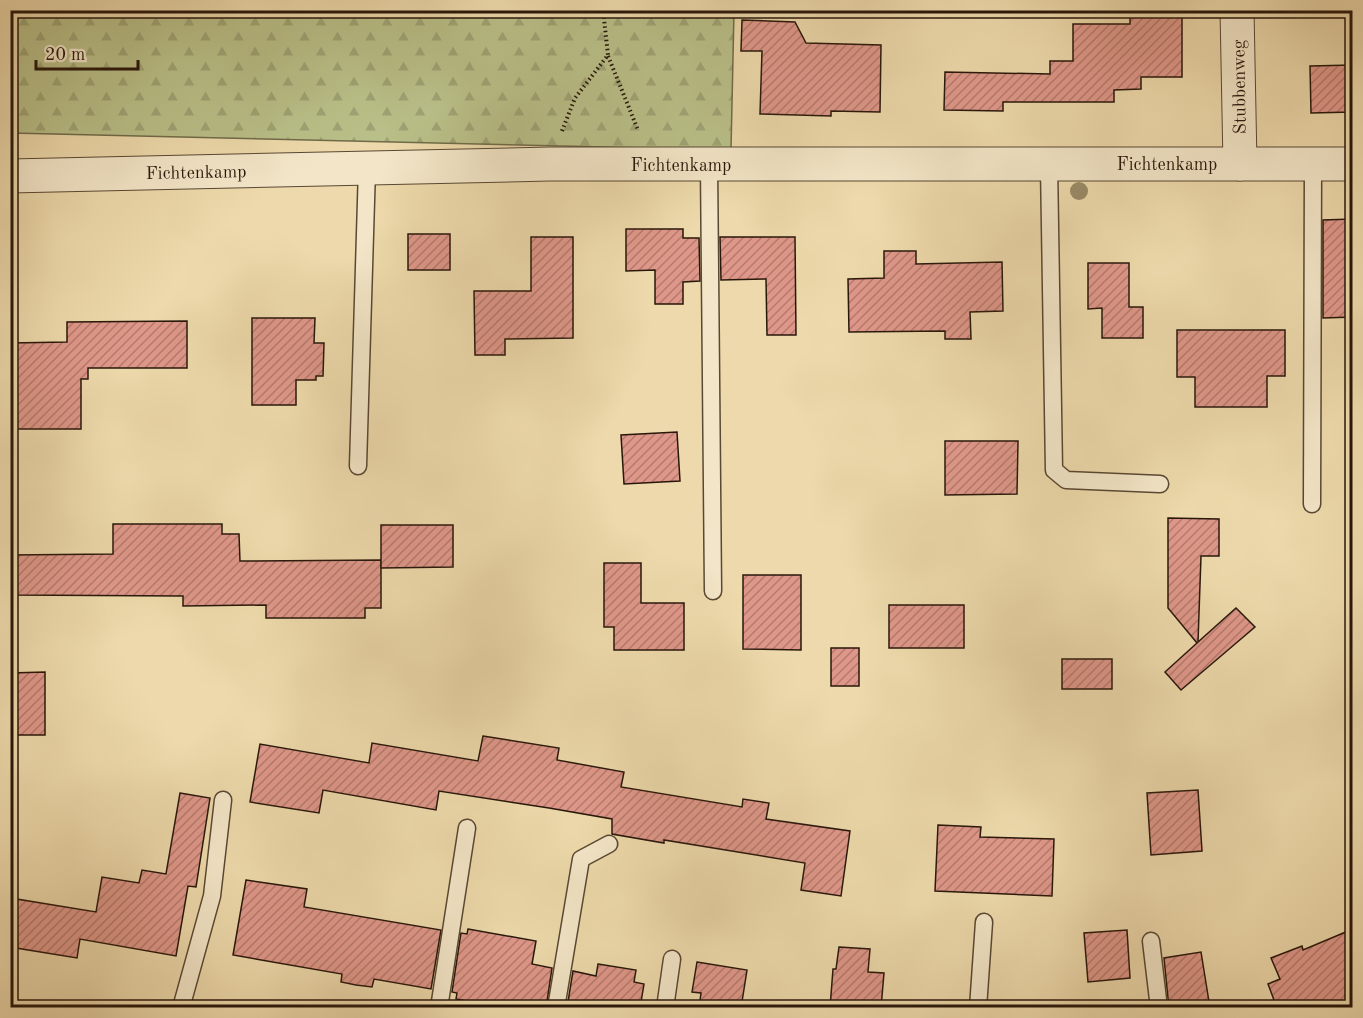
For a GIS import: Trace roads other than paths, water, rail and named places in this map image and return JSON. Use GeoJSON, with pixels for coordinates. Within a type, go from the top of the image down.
{"type":"FeatureCollection","features":[{"type":"Feature","properties":{"kind":"street","name":"Stubbenweg"},"geometry":{"type":"LineString","coordinates":[[1237,10],[1240,164]]}},
{"type":"Feature","properties":{"kind":"street","name":"Fichtenkamp"},"geometry":{"type":"LineString","coordinates":[[10,176],[550,164],[1353,164]]}},
{"type":"Feature","properties":{"kind":"lane"},"geometry":{"type":"LineString","coordinates":[[1312,504],[1313,164]]}},
{"type":"Feature","properties":{"kind":"lane"},"geometry":{"type":"LineString","coordinates":[[709,165],[713,591]]}},
{"type":"Feature","properties":{"kind":"lane"},"geometry":{"type":"LineString","coordinates":[[1049,165],[1054,470],[1066,480],[1160,484]]}},
{"type":"Feature","properties":{"kind":"lane"},"geometry":{"type":"LineString","coordinates":[[357,466],[367,168]]}},
{"type":"Feature","properties":{"kind":"lane"},"geometry":{"type":"LineString","coordinates":[[181,1008],[212,896],[223,800]]}},
{"type":"Feature","properties":{"kind":"lane"},"geometry":{"type":"LineString","coordinates":[[439,1008],[467,828]]}},
{"type":"Feature","properties":{"kind":"lane"},"geometry":{"type":"LineString","coordinates":[[556,1008],[581,859],[609,844]]}},
{"type":"Feature","properties":{"kind":"lane"},"geometry":{"type":"LineString","coordinates":[[978,1008],[984,922]]}},
{"type":"Feature","properties":{"kind":"lane"},"geometry":{"type":"LineString","coordinates":[[1151,941],[1159,1008]]}},
{"type":"Feature","properties":{"kind":"lane"},"geometry":{"type":"LineString","coordinates":[[665,1008],[672,959]]}}]}
